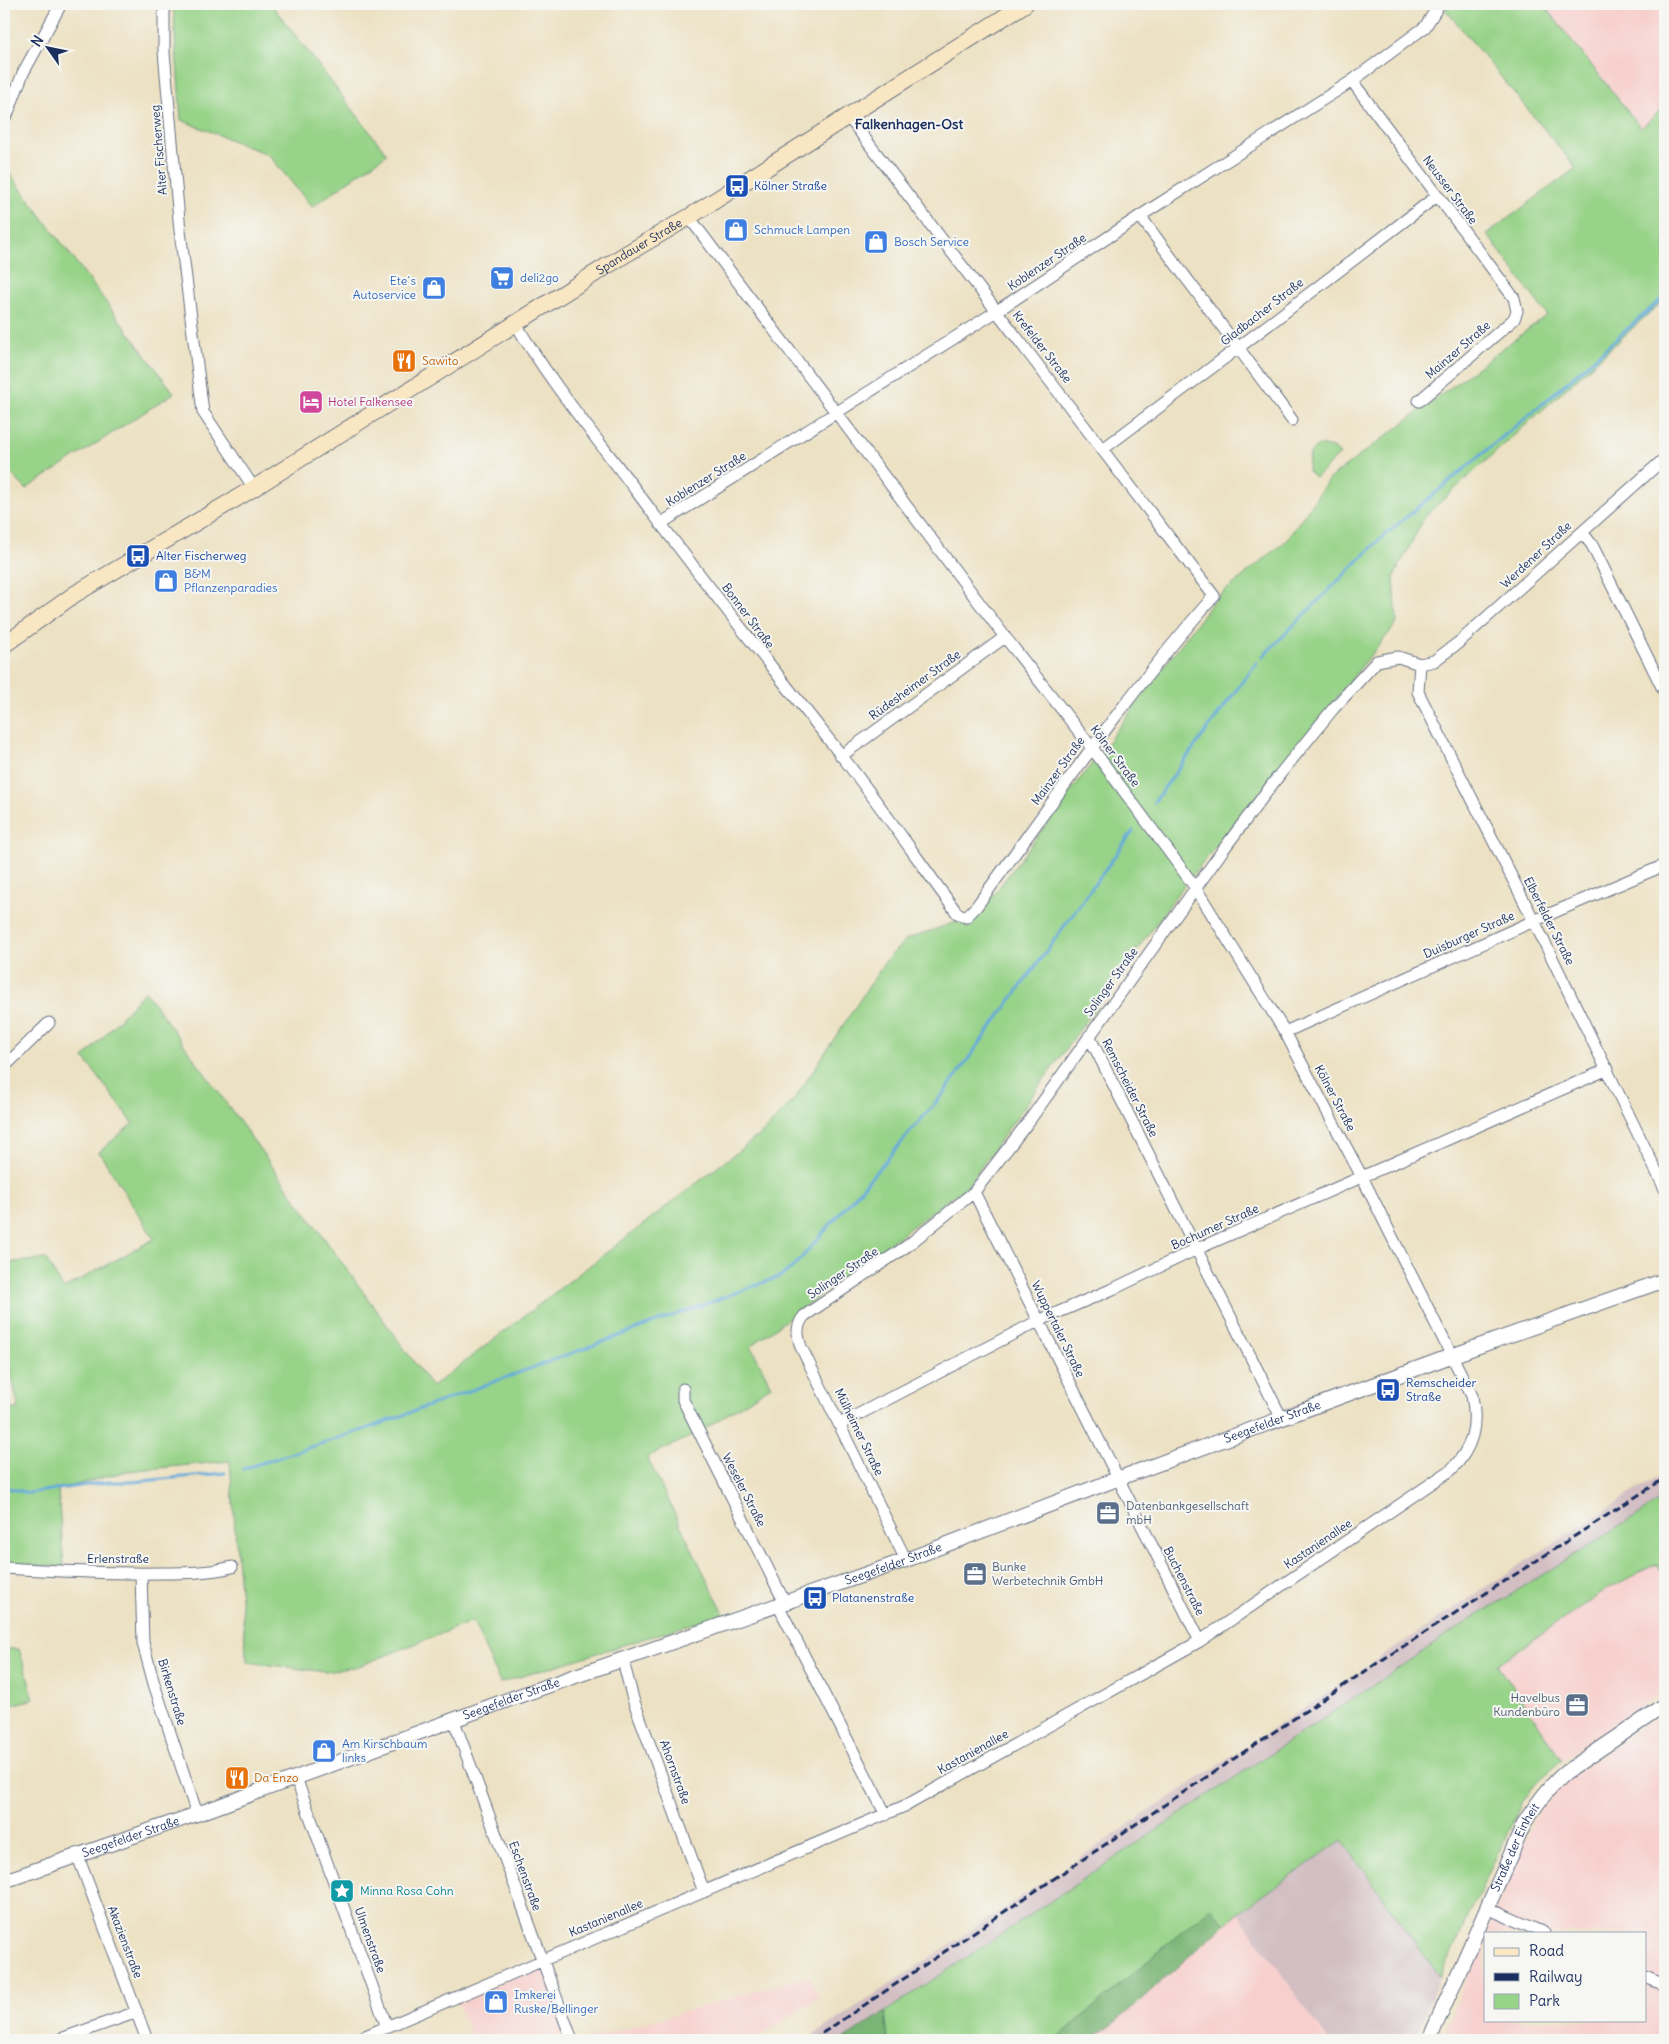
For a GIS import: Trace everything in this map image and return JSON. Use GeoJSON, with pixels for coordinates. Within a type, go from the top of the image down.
{"type":"FeatureCollection","features":[{"type":"Feature","properties":{"kind":"main road","name":"Spandauer Straße"},"geometry":{"type":"LineString","coordinates":[[4,645],[75,594],[254,488],[689,217],[847,115],[1025,4]]}},
{"type":"Feature","properties":{"kind":"street"},"geometry":{"type":"LineString","coordinates":[[7,116],[23,73],[62,4]]}},
{"type":"Feature","properties":{"kind":"street","name":"Alter Fischerweg"},"geometry":{"type":"LineString","coordinates":[[164,4],[164,52],[180,231],[203,412],[254,488]]}},
{"type":"Feature","properties":{"kind":"street","name":"Koblenzer Straße"},"geometry":{"type":"LineString","coordinates":[[660,524],[997,311],[1140,216],[1352,81],[1425,27],[1436,8]]}},
{"type":"Feature","properties":{"kind":"street","name":"Neusser Straße"},"geometry":{"type":"LineString","coordinates":[[1352,81],[1514,298],[1517,311],[1514,319]]}},
{"type":"Feature","properties":{"kind":"street","name":"Krefelder Straße"},"geometry":{"type":"LineString","coordinates":[[847,115],[1214,596]]}},
{"type":"Feature","properties":{"kind":"street","name":"Gladbacher Straße"},"geometry":{"type":"LineString","coordinates":[[1103,449],[1437,196]]}},
{"type":"Feature","properties":{"kind":"street"},"geometry":{"type":"LineString","coordinates":[[1140,216],[1292,420]]}},
{"type":"Feature","properties":{"kind":"street","name":"Kölner Straße"},"geometry":{"type":"LineString","coordinates":[[689,217],[1005,637],[1092,748],[1195,887],[1285,1032],[1362,1177],[1451,1356]]}},
{"type":"Feature","properties":{"kind":"street","name":"Mainzer Straße"},"geometry":{"type":"LineString","coordinates":[[1419,401],[1514,319]]}},
{"type":"Feature","properties":{"kind":"street","name":"Bonner Straße"},"geometry":{"type":"LineString","coordinates":[[516,324],[529,346],[572,407],[660,524],[841,756],[957,913],[966,918]]}},
{"type":"Feature","properties":{"kind":"street","name":"Werdener Straße"},"geometry":{"type":"LineString","coordinates":[[1420,664],[1434,660],[1458,644],[1665,458]]}},
{"type":"Feature","properties":{"kind":"street"},"geometry":{"type":"LineString","coordinates":[[1582,532],[1592,545],[1665,693]]}},
{"type":"Feature","properties":{"kind":"street","name":"Mainzer Straße"},"geometry":{"type":"LineString","coordinates":[[966,918],[976,908],[1092,748],[1174,640],[1214,596]]}},
{"type":"Feature","properties":{"kind":"street","name":"Rüdesheimer Straße"},"geometry":{"type":"LineString","coordinates":[[841,756],[1005,637]]}},
{"type":"Feature","properties":{"kind":"street","name":"Solinger Straße"},"geometry":{"type":"LineString","coordinates":[[804,1316],[907,1246],[974,1192],[1028,1121],[1195,887],[1280,774],[1333,709],[1377,661],[1398,657],[1420,664]]}},
{"type":"Feature","properties":{"kind":"street","name":"Elberfelder Straße"},"geometry":{"type":"LineString","coordinates":[[1420,664],[1418,692],[1608,1069],[1665,1189]]}},
{"type":"Feature","properties":{"kind":"street","name":"Duisburger Straße"},"geometry":{"type":"LineString","coordinates":[[1285,1032],[1665,865]]}},
{"type":"Feature","properties":{"kind":"street"},"geometry":{"type":"LineString","coordinates":[[4,1067],[49,1023]]}},
{"type":"Feature","properties":{"kind":"street","name":"Remscheider Straße"},"geometry":{"type":"LineString","coordinates":[[1089,1036],[1282,1419]]}},
{"type":"Feature","properties":{"kind":"street","name":"Bochumer Straße"},"geometry":{"type":"LineString","coordinates":[[840,1424],[1038,1321],[1115,1288],[1196,1249],[1608,1069]]}},
{"type":"Feature","properties":{"kind":"street","name":"Wuppertaler Straße"},"geometry":{"type":"LineString","coordinates":[[974,1192],[1117,1479]]}},
{"type":"Feature","properties":{"kind":"street","name":"Seegefelder Straße"},"geometry":{"type":"LineString","coordinates":[[4,1881],[77,1854],[197,1814],[454,1721],[512,1698],[623,1661],[906,1560],[1117,1479],[1451,1356],[1665,1280]]}},
{"type":"Feature","properties":{"kind":"street","name":"Mülheimer Straße"},"geometry":{"type":"LineString","coordinates":[[804,1316],[798,1323],[797,1334],[801,1347],[906,1560]]}},
{"type":"Feature","properties":{"kind":"street","name":"Kastanienallee"},"geometry":{"type":"LineString","coordinates":[[356,2040],[886,1815],[1200,1641],[1439,1478],[1461,1459],[1470,1445],[1475,1428],[1475,1411],[1472,1396],[1451,1356]]}},
{"type":"Feature","properties":{"kind":"street","name":"Weseler Straße"},"geometry":{"type":"LineString","coordinates":[[683,1389],[683,1400],[781,1604]]}},
{"type":"Feature","properties":{"kind":"street","name":"Buchenstraße"},"geometry":{"type":"LineString","coordinates":[[1117,1479],[1200,1641]]}},
{"type":"Feature","properties":{"kind":"street","name":"Erlenstraße"},"geometry":{"type":"LineString","coordinates":[[4,1568],[75,1573],[141,1574],[210,1572],[232,1567]]}},
{"type":"Feature","properties":{"kind":"street","name":"Birkenstraße"},"geometry":{"type":"LineString","coordinates":[[141,1574],[143,1643],[154,1684],[197,1814]]}},
{"type":"Feature","properties":{"kind":"street"},"geometry":{"type":"LineString","coordinates":[[781,1604],[886,1815]]}},
{"type":"Feature","properties":{"kind":"street","name":"Ahornstraße"},"geometry":{"type":"LineString","coordinates":[[623,1661],[633,1699],[704,1892]]}},
{"type":"Feature","properties":{"kind":"street","name":"Straße der Einheit"},"geometry":{"type":"LineString","coordinates":[[1429,2040],[1526,1822],[1535,1807],[1557,1779],[1665,1705]]}},
{"type":"Feature","properties":{"kind":"street","name":"Eschenstraße"},"geometry":{"type":"LineString","coordinates":[[454,1721],[572,2040]]}},
{"type":"Feature","properties":{"kind":"street","name":"Ulmenstraße"},"geometry":{"type":"LineString","coordinates":[[296,1778],[387,2027]]}},
{"type":"Feature","properties":{"kind":"street","name":"Akazienstraße"},"geometry":{"type":"LineString","coordinates":[[77,1854],[148,2040]]}},
{"type":"Feature","properties":{"kind":"street"},"geometry":{"type":"LineString","coordinates":[[1487,1908],[1542,1932]]}},
{"type":"Feature","properties":{"kind":"street"},"geometry":{"type":"LineString","coordinates":[[1646,1976],[1665,1985]]}},
{"type":"Feature","properties":{"kind":"street"},"geometry":{"type":"LineString","coordinates":[[58,2040],[137,2012]]}},
{"type":"Feature","properties":{"kind":"shaded area"},"geometry":{"type":"Polygon","coordinates":[[[1543,4],[1665,4],[1665,106],[1642,128],[1543,4]]]}},
{"type":"Feature","properties":{"kind":"shaded area"},"geometry":{"type":"Polygon","coordinates":[[[1665,1472],[1665,1498],[1464,1624],[843,2040],[806,2040],[1489,1585],[1665,1472]]]}},
{"type":"Feature","properties":{"kind":"shaded area"},"geometry":{"type":"Polygon","coordinates":[[[1656,1563],[1665,1577],[1665,1691],[1562,1760],[1498,1664],[1611,1587],[1656,1563]]]}},
{"type":"Feature","properties":{"kind":"shaded area"},"geometry":{"type":"Polygon","coordinates":[[[1665,1711],[1665,2040],[1441,2040],[1484,1937],[1484,2022],[1646,2022],[1646,1932],[1486,1932],[1531,1825],[1540,1810],[1561,1784],[1665,1711]]]}},
{"type":"Feature","properties":{"kind":"shaded area"},"geometry":{"type":"Polygon","coordinates":[[[1342,1840],[1440,1977],[1413,2040],[1328,2040],[1238,1913],[1342,1840]]]}},
{"type":"Feature","properties":{"kind":"shaded area"},"geometry":{"type":"Polygon","coordinates":[[[1238,1913],[1328,2040],[1090,2040],[1117,2021],[1238,1913]]]}},
{"type":"Feature","properties":{"kind":"shaded area"},"geometry":{"type":"Polygon","coordinates":[[[542,1965],[572,2040],[472,2040],[458,2003],[542,1965]]]}},
{"type":"Feature","properties":{"kind":"shaded area"},"geometry":{"type":"Polygon","coordinates":[[[809,1976],[819,1997],[755,2040],[585,2040],[809,1976]]]}},
{"type":"Feature","properties":{"kind":"green space"},"geometry":{"type":"Polygon","coordinates":[[[173,4],[271,4],[387,154],[312,207],[269,155],[181,120],[173,4]]]}},
{"type":"Feature","properties":{"kind":"green space"},"geometry":{"type":"Polygon","coordinates":[[[1441,4],[1543,4],[1641,128],[1665,106],[1665,299],[1426,515],[1394,576],[1397,623],[1178,893],[968,1185],[751,1346],[771,1386],[698,1433],[647,1457],[724,1614],[500,1683],[473,1621],[359,1666],[326,1672],[247,1662],[230,1461],[127,1471],[58,1490],[64,1567],[4,1563],[4,1409],[19,1409],[4,1343],[4,1263],[46,1259],[63,1289],[154,1239],[99,1152],[133,1123],[84,1058],[145,991],[432,1387],[767,1129],[795,1098],[887,959],[907,939],[959,921],[969,928],[1213,601],[1286,541],[1329,479],[1547,315],[1487,234],[1576,168],[1441,4]]]}},
{"type":"Feature","properties":{"kind":"green space"},"geometry":{"type":"Polygon","coordinates":[[[4,166],[174,393],[26,489],[4,467],[4,166]]]}},
{"type":"Feature","properties":{"kind":"green space"},"geometry":{"type":"Polygon","coordinates":[[[1318,445],[1333,448],[1340,454],[1315,478],[1308,471],[1309,455],[1318,445]]]}},
{"type":"Feature","properties":{"kind":"green space"},"geometry":{"type":"Polygon","coordinates":[[[1665,1498],[1665,1577],[1656,1564],[1611,1587],[1498,1664],[1562,1760],[1537,1781],[1523,1800],[1440,1977],[1342,1840],[1225,1924],[1211,1908],[1061,2035],[1051,2040],[888,2040],[885,2012],[1464,1624],[1665,1498]]]}},
{"type":"Feature","properties":{"kind":"green space"},"geometry":{"type":"Polygon","coordinates":[[[4,1649],[19,1649],[34,1699],[4,1707],[4,1649]]]}},
{"type":"Feature","properties":{"kind":"green space"},"geometry":{"type":"Polygon","coordinates":[[[1211,1907],[1225,1924],[1117,2021],[1090,2040],[1051,2040],[1061,2035],[1211,1907]]]}},
{"type":"Feature","properties":{"kind":"green space"},"geometry":{"type":"Polygon","coordinates":[[[885,2012],[888,2040],[843,2040],[885,2012]]]}},
{"type":"Feature","properties":{"kind":"waterway"},"geometry":{"type":"LineString","coordinates":[[1262,657],[1379,540],[1548,399],[1665,296]]}},
{"type":"Feature","properties":{"kind":"waterway"},"geometry":{"type":"LineString","coordinates":[[1154,802],[1257,662]]}},
{"type":"Feature","properties":{"kind":"waterway"},"geometry":{"type":"LineString","coordinates":[[243,1469],[366,1429],[781,1276],[803,1256],[943,1094],[1133,831]]}},
{"type":"Feature","properties":{"kind":"waterway"},"geometry":{"type":"LineString","coordinates":[[4,1487],[28,1493],[109,1482],[132,1482],[225,1473]]}},
{"type":"Feature","properties":{"kind":"railway"},"geometry":{"type":"LineString","coordinates":[[812,2040],[1379,1662],[1665,1478]]}},
{"type":"Feature","properties":{"kind":"place","name":"Kölner Straße"},"geometry":{"type":"Point","coordinates":[737,186]}},
{"type":"Feature","properties":{"kind":"place","name":"Schmuck Lampen"},"geometry":{"type":"Point","coordinates":[736,230]}},
{"type":"Feature","properties":{"kind":"place","name":"Bosch Service"},"geometry":{"type":"Point","coordinates":[876,242]}},
{"type":"Feature","properties":{"kind":"place","name":"deli2go"},"geometry":{"type":"Point","coordinates":[502,278]}},
{"type":"Feature","properties":{"kind":"place","name":"Ete´s Autoservice"},"geometry":{"type":"Point","coordinates":[434,288]}},
{"type":"Feature","properties":{"kind":"place","name":"Sawito"},"geometry":{"type":"Point","coordinates":[404,361]}},
{"type":"Feature","properties":{"kind":"place","name":"Hotel Falkensee"},"geometry":{"type":"Point","coordinates":[311,402]}},
{"type":"Feature","properties":{"kind":"place","name":"Alter Fischerweg"},"geometry":{"type":"Point","coordinates":[138,556]}},
{"type":"Feature","properties":{"kind":"place","name":"B&M Pflanzenparadies"},"geometry":{"type":"Point","coordinates":[166,581]}},
{"type":"Feature","properties":{"kind":"place","name":"Remscheider Straße"},"geometry":{"type":"Point","coordinates":[1388,1390]}},
{"type":"Feature","properties":{"kind":"place","name":"Datenbankgesellschaft mbH"},"geometry":{"type":"Point","coordinates":[1108,1513]}},
{"type":"Feature","properties":{"kind":"place","name":"Bunke Werbetechnik GmbH"},"geometry":{"type":"Point","coordinates":[975,1574]}},
{"type":"Feature","properties":{"kind":"place","name":"Platanenstraße"},"geometry":{"type":"Point","coordinates":[815,1598]}},
{"type":"Feature","properties":{"kind":"place","name":"Havelbus Kundenbüro"},"geometry":{"type":"Point","coordinates":[1577,1705]}},
{"type":"Feature","properties":{"kind":"place","name":"Am Kirschbaum links"},"geometry":{"type":"Point","coordinates":[324,1751]}},
{"type":"Feature","properties":{"kind":"place","name":"Da Enzo"},"geometry":{"type":"Point","coordinates":[237,1778]}},
{"type":"Feature","properties":{"kind":"place","name":"Minna Rosa Cohn"},"geometry":{"type":"Point","coordinates":[342,1891]}},
{"type":"Feature","properties":{"kind":"place","name":"Imkerei Ruske/Bellinger"},"geometry":{"type":"Point","coordinates":[496,2002]}},
{"type":"Feature","properties":{"kind":"district","name":"Falkenhagen-Ost"},"geometry":{"type":"Point","coordinates":[909,124]}}]}
